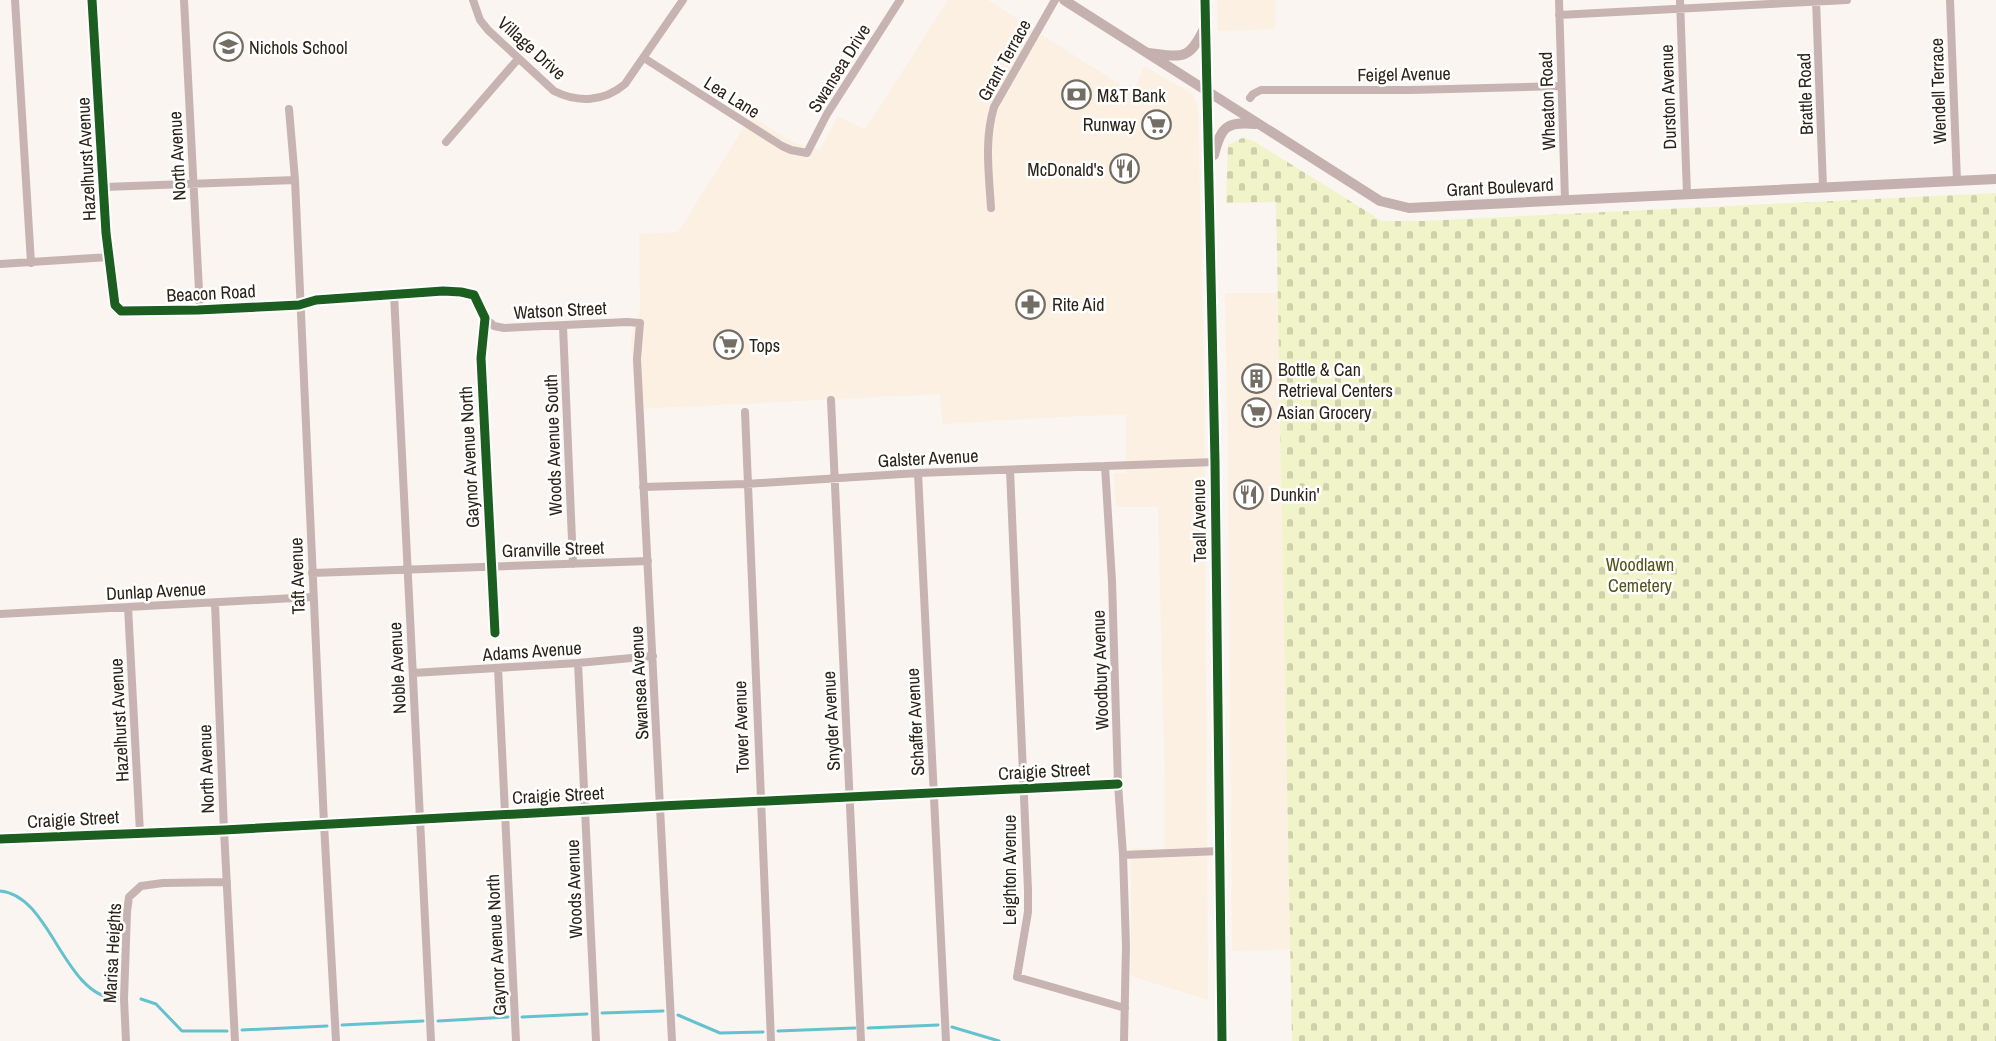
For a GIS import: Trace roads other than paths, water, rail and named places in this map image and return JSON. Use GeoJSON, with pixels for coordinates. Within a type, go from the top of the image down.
{"type":"FeatureCollection","features":[{"type":"Feature","properties":{"kind":"street"},"geometry":{"type":"LineString","coordinates":[[15,0],[30,263]]}},
{"type":"Feature","properties":{"kind":"street","name":"Hazelhurst Avenue"},"geometry":{"type":"LineString","coordinates":[[92,0],[110,257],[115,305],[124,312]]}},
{"type":"Feature","properties":{"kind":"street","name":"North Avenue"},"geometry":{"type":"LineString","coordinates":[[184,0],[200,310]]}},
{"type":"Feature","properties":{"kind":"street","name":"Village Drive"},"geometry":{"type":"LineString","coordinates":[[473,0],[480,20],[518,59],[554,90],[565,96],[589,100],[601,98],[625,84],[683,0]]}},
{"type":"Feature","properties":{"kind":"street","name":"Swansea Drive"},"geometry":{"type":"LineString","coordinates":[[807,153],[827,114],[900,0]]}},
{"type":"Feature","properties":{"kind":"street","name":"Grant Terrace"},"geometry":{"type":"LineString","coordinates":[[991,208],[988,125],[994,107],[1055,0]]}},
{"type":"Feature","properties":{"kind":"street","name":"Grant Boulevard"},"geometry":{"type":"LineString","coordinates":[[1064,0],[1380,201],[1390,205],[1408,208],[1996,179]]}},
{"type":"Feature","properties":{"kind":"street","name":"Teall Avenue"},"geometry":{"type":"LineString","coordinates":[[1205,0],[1209,92],[1222,1041]]}},
{"type":"Feature","properties":{"kind":"street","name":"Wheaton Road"},"geometry":{"type":"LineString","coordinates":[[1559,0],[1565,200]]}},
{"type":"Feature","properties":{"kind":"street"},"geometry":{"type":"LineString","coordinates":[[1559,15],[1680,4],[1847,0]]}},
{"type":"Feature","properties":{"kind":"street","name":"Wendell Terrace"},"geometry":{"type":"LineString","coordinates":[[1950,0],[1957,181]]}},
{"type":"Feature","properties":{"kind":"street","name":"Brattle Road"},"geometry":{"type":"LineString","coordinates":[[1816,1],[1823,187]]}},
{"type":"Feature","properties":{"kind":"street","name":"Durston Avenue"},"geometry":{"type":"LineString","coordinates":[[1680,4],[1687,194]]}},
{"type":"Feature","properties":{"kind":"street"},"geometry":{"type":"LineString","coordinates":[[1146,52],[1174,56],[1186,55],[1191,52],[1206,24]]}},
{"type":"Feature","properties":{"kind":"street","name":"Lea Lane"},"geometry":{"type":"LineString","coordinates":[[644,58],[782,146],[807,153]]}},
{"type":"Feature","properties":{"kind":"street"},"geometry":{"type":"LineString","coordinates":[[446,142],[518,59]]}},
{"type":"Feature","properties":{"kind":"street","name":"Feigel Avenue"},"geometry":{"type":"LineString","coordinates":[[1250,98],[1262,90],[1411,90],[1562,86]]}},
{"type":"Feature","properties":{"kind":"street","name":"Taft Avenue"},"geometry":{"type":"LineString","coordinates":[[289,109],[295,180],[299,305],[336,1041]]}},
{"type":"Feature","properties":{"kind":"street"},"geometry":{"type":"LineString","coordinates":[[1210,170],[1218,137],[1226,126],[1234,123],[1258,124]]}},
{"type":"Feature","properties":{"kind":"street"},"geometry":{"type":"LineString","coordinates":[[104,187],[295,180]]}},
{"type":"Feature","properties":{"kind":"street"},"geometry":{"type":"LineString","coordinates":[[0,264],[110,257]]}},
{"type":"Feature","properties":{"kind":"street","name":"Beacon Road"},"geometry":{"type":"LineString","coordinates":[[124,312],[299,305],[316,300],[360,296],[461,292],[474,295],[485,318]]}},
{"type":"Feature","properties":{"kind":"street","name":"Noble Avenue"},"geometry":{"type":"LineString","coordinates":[[394,294],[431,1041]]}},
{"type":"Feature","properties":{"kind":"street","name":"Watson Street"},"geometry":{"type":"LineString","coordinates":[[485,318],[494,326],[504,328],[640,323]]}},
{"type":"Feature","properties":{"kind":"street","name":"Gaynor Avenue North"},"geometry":{"type":"LineString","coordinates":[[485,318],[481,358],[495,633]]}},
{"type":"Feature","properties":{"kind":"street","name":"Swansea Avenue"},"geometry":{"type":"LineString","coordinates":[[640,323],[637,359],[672,1041]]}},
{"type":"Feature","properties":{"kind":"street","name":"Woods Avenue South"},"geometry":{"type":"LineString","coordinates":[[563,326],[573,564]]}},
{"type":"Feature","properties":{"kind":"street","name":"Snyder Avenue"},"geometry":{"type":"LineString","coordinates":[[831,400],[861,1041]]}},
{"type":"Feature","properties":{"kind":"street","name":"Tower Avenue"},"geometry":{"type":"LineString","coordinates":[[745,412],[759,802],[771,1041]]}},
{"type":"Feature","properties":{"kind":"street","name":"Galster Avenue"},"geometry":{"type":"LineString","coordinates":[[643,487],[746,484],[918,473],[1215,462]]}},
{"type":"Feature","properties":{"kind":"street","name":"Woodbury Avenue"},"geometry":{"type":"LineString","coordinates":[[1105,466],[1112,581],[1118,784],[1124,855],[1126,946],[1124,1041]]}},
{"type":"Feature","properties":{"kind":"street","name":"Leighton Avenue"},"geometry":{"type":"LineString","coordinates":[[1010,470],[1028,912],[1017,977],[1125,1008]]}},
{"type":"Feature","properties":{"kind":"street","name":"Schaffer Avenue"},"geometry":{"type":"LineString","coordinates":[[918,473],[946,1041]]}},
{"type":"Feature","properties":{"kind":"street","name":"Granville Street"},"geometry":{"type":"LineString","coordinates":[[312,573],[648,561]]}},
{"type":"Feature","properties":{"kind":"street","name":"Dunlap Avenue"},"geometry":{"type":"LineString","coordinates":[[0,614],[313,597]]}},
{"type":"Feature","properties":{"kind":"street","name":"North Avenue"},"geometry":{"type":"LineString","coordinates":[[215,603],[235,1041]]}},
{"type":"Feature","properties":{"kind":"street","name":"Hazelhurst Avenue"},"geometry":{"type":"LineString","coordinates":[[128,607],[140,833]]}},
{"type":"Feature","properties":{"kind":"street","name":"Adams Avenue"},"geometry":{"type":"LineString","coordinates":[[413,673],[653,656]]}},
{"type":"Feature","properties":{"kind":"street","name":"Woods Avenue"},"geometry":{"type":"LineString","coordinates":[[578,663],[596,1041]]}},
{"type":"Feature","properties":{"kind":"street","name":"Gaynor Avenue North"},"geometry":{"type":"LineString","coordinates":[[498,668],[516,1041]]}},
{"type":"Feature","properties":{"kind":"street","name":"Craigie Street"},"geometry":{"type":"LineString","coordinates":[[0,839],[224,830],[1118,784]]}},
{"type":"Feature","properties":{"kind":"street"},"geometry":{"type":"LineString","coordinates":[[1124,855],[1220,851]]}},
{"type":"Feature","properties":{"kind":"street","name":"Marisa Heights"},"geometry":{"type":"LineString","coordinates":[[126,1041],[124,999],[129,897],[141,886],[163,883],[227,882]]}},
{"type":"Feature","properties":{"kind":"waterway"},"geometry":{"type":"LineString","coordinates":[[0,891],[17,897],[32,909],[83,981],[99,994],[117,999]]}},
{"type":"Feature","properties":{"kind":"waterway"},"geometry":{"type":"LineString","coordinates":[[141,999],[156,1004],[182,1031],[227,1031]]}},
{"type":"Feature","properties":{"kind":"waterway"},"geometry":{"type":"LineString","coordinates":[[602,1013],[663,1011]]}},
{"type":"Feature","properties":{"kind":"waterway"},"geometry":{"type":"LineString","coordinates":[[522,1017],[587,1014]]}},
{"type":"Feature","properties":{"kind":"waterway"},"geometry":{"type":"LineString","coordinates":[[678,1015],[720,1033],[763,1032]]}},
{"type":"Feature","properties":{"kind":"waterway"},"geometry":{"type":"LineString","coordinates":[[438,1021],[508,1017]]}},
{"type":"Feature","properties":{"kind":"waterway"},"geometry":{"type":"LineString","coordinates":[[342,1025],[423,1021]]}},
{"type":"Feature","properties":{"kind":"waterway"},"geometry":{"type":"LineString","coordinates":[[868,1028],[938,1025]]}},
{"type":"Feature","properties":{"kind":"waterway"},"geometry":{"type":"LineString","coordinates":[[242,1030],[327,1026]]}},
{"type":"Feature","properties":{"kind":"waterway"},"geometry":{"type":"LineString","coordinates":[[952,1027],[999,1041]]}},
{"type":"Feature","properties":{"kind":"waterway"},"geometry":{"type":"LineString","coordinates":[[778,1031],[855,1028]]}},
{"type":"Feature","properties":{"kind":"place","name":"Nichols School"},"geometry":{"type":"Point","coordinates":[228,47]}},
{"type":"Feature","properties":{"kind":"place","name":"M&T Bank"},"geometry":{"type":"Point","coordinates":[1076,95]}},
{"type":"Feature","properties":{"kind":"place","name":"Runway"},"geometry":{"type":"Point","coordinates":[1157,124]}},
{"type":"Feature","properties":{"kind":"place","name":"McDonald's"},"geometry":{"type":"Point","coordinates":[1125,169]}},
{"type":"Feature","properties":{"kind":"place","name":"Rite Aid"},"geometry":{"type":"Point","coordinates":[1031,304]}},
{"type":"Feature","properties":{"kind":"place","name":"Tops"},"geometry":{"type":"Point","coordinates":[728,345]}},
{"type":"Feature","properties":{"kind":"place","name":"Bottle & Can Retrieval Centers"},"geometry":{"type":"Point","coordinates":[1257,379]}},
{"type":"Feature","properties":{"kind":"place","name":"Asian Grocery"},"geometry":{"type":"Point","coordinates":[1256,412]}},
{"type":"Feature","properties":{"kind":"place","name":"Dunkin'"},"geometry":{"type":"Point","coordinates":[1249,494]}},
{"type":"Feature","properties":{"kind":"park label","name":"Woodlawn Cemetery"},"geometry":{"type":"Point","coordinates":[1640,574]}}]}
